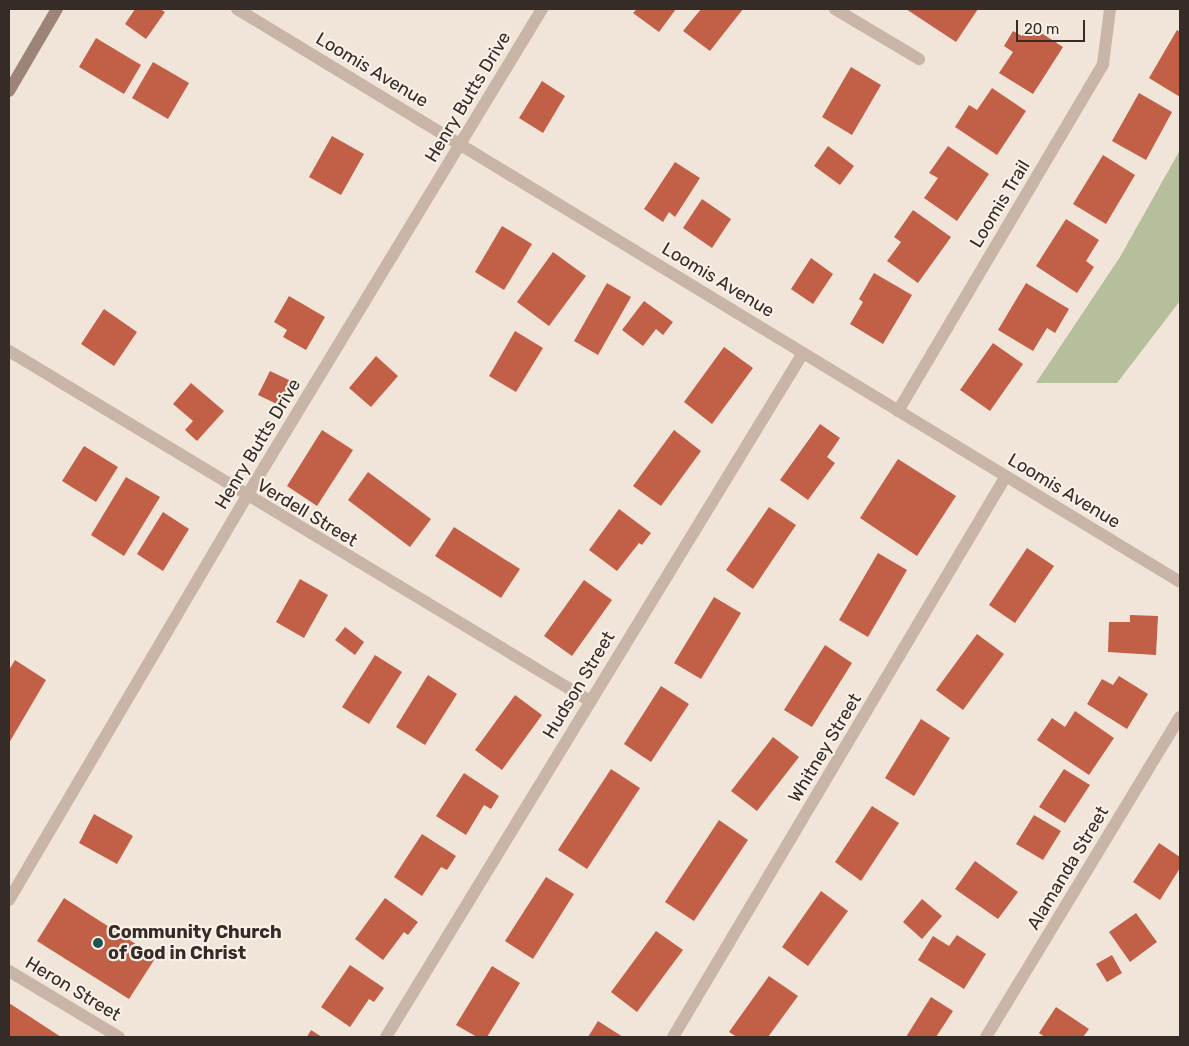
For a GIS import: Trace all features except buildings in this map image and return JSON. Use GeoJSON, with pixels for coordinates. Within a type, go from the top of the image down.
{"type":"FeatureCollection","features":[{"type":"Feature","properties":{"kind":"street"},"geometry":{"type":"LineString","coordinates":[[9,91],[58,9]]}},
{"type":"Feature","properties":{"kind":"street","name":"Loomis Avenue"},"geometry":{"type":"LineString","coordinates":[[237,9],[1180,582]]}},
{"type":"Feature","properties":{"kind":"street","name":"Henry Butts Drive"},"geometry":{"type":"LineString","coordinates":[[9,900],[246,496],[542,9]]}},
{"type":"Feature","properties":{"kind":"street"},"geometry":{"type":"LineString","coordinates":[[835,9],[919,59]]}},
{"type":"Feature","properties":{"kind":"street","name":"Loomis Trail"},"geometry":{"type":"LineString","coordinates":[[898,410],[1103,64],[1110,9]]}},
{"type":"Feature","properties":{"kind":"street","name":"Verdell Street"},"geometry":{"type":"LineString","coordinates":[[9,351],[246,496],[590,701]]}},
{"type":"Feature","properties":{"kind":"street","name":"Hudson Street"},"geometry":{"type":"LineString","coordinates":[[386,1037],[803,353]]}},
{"type":"Feature","properties":{"kind":"street","name":"Whitney Street"},"geometry":{"type":"LineString","coordinates":[[673,1037],[1006,476]]}},
{"type":"Feature","properties":{"kind":"street","name":"Alamanda Street"},"geometry":{"type":"LineString","coordinates":[[986,1037],[1180,717]]}},
{"type":"Feature","properties":{"kind":"street","name":"Heron Street"},"geometry":{"type":"LineString","coordinates":[[9,971],[119,1037]]}},
{"type":"Feature","properties":{"kind":"green space"},"geometry":{"type":"Polygon","coordinates":[[[1180,150],[1180,301],[1117,383],[1036,383],[1120,257],[1180,150]]]}},
{"type":"Feature","properties":{"kind":"place","name":"Community Church of God in Christ"},"geometry":{"type":"Point","coordinates":[98,943]}}]}
